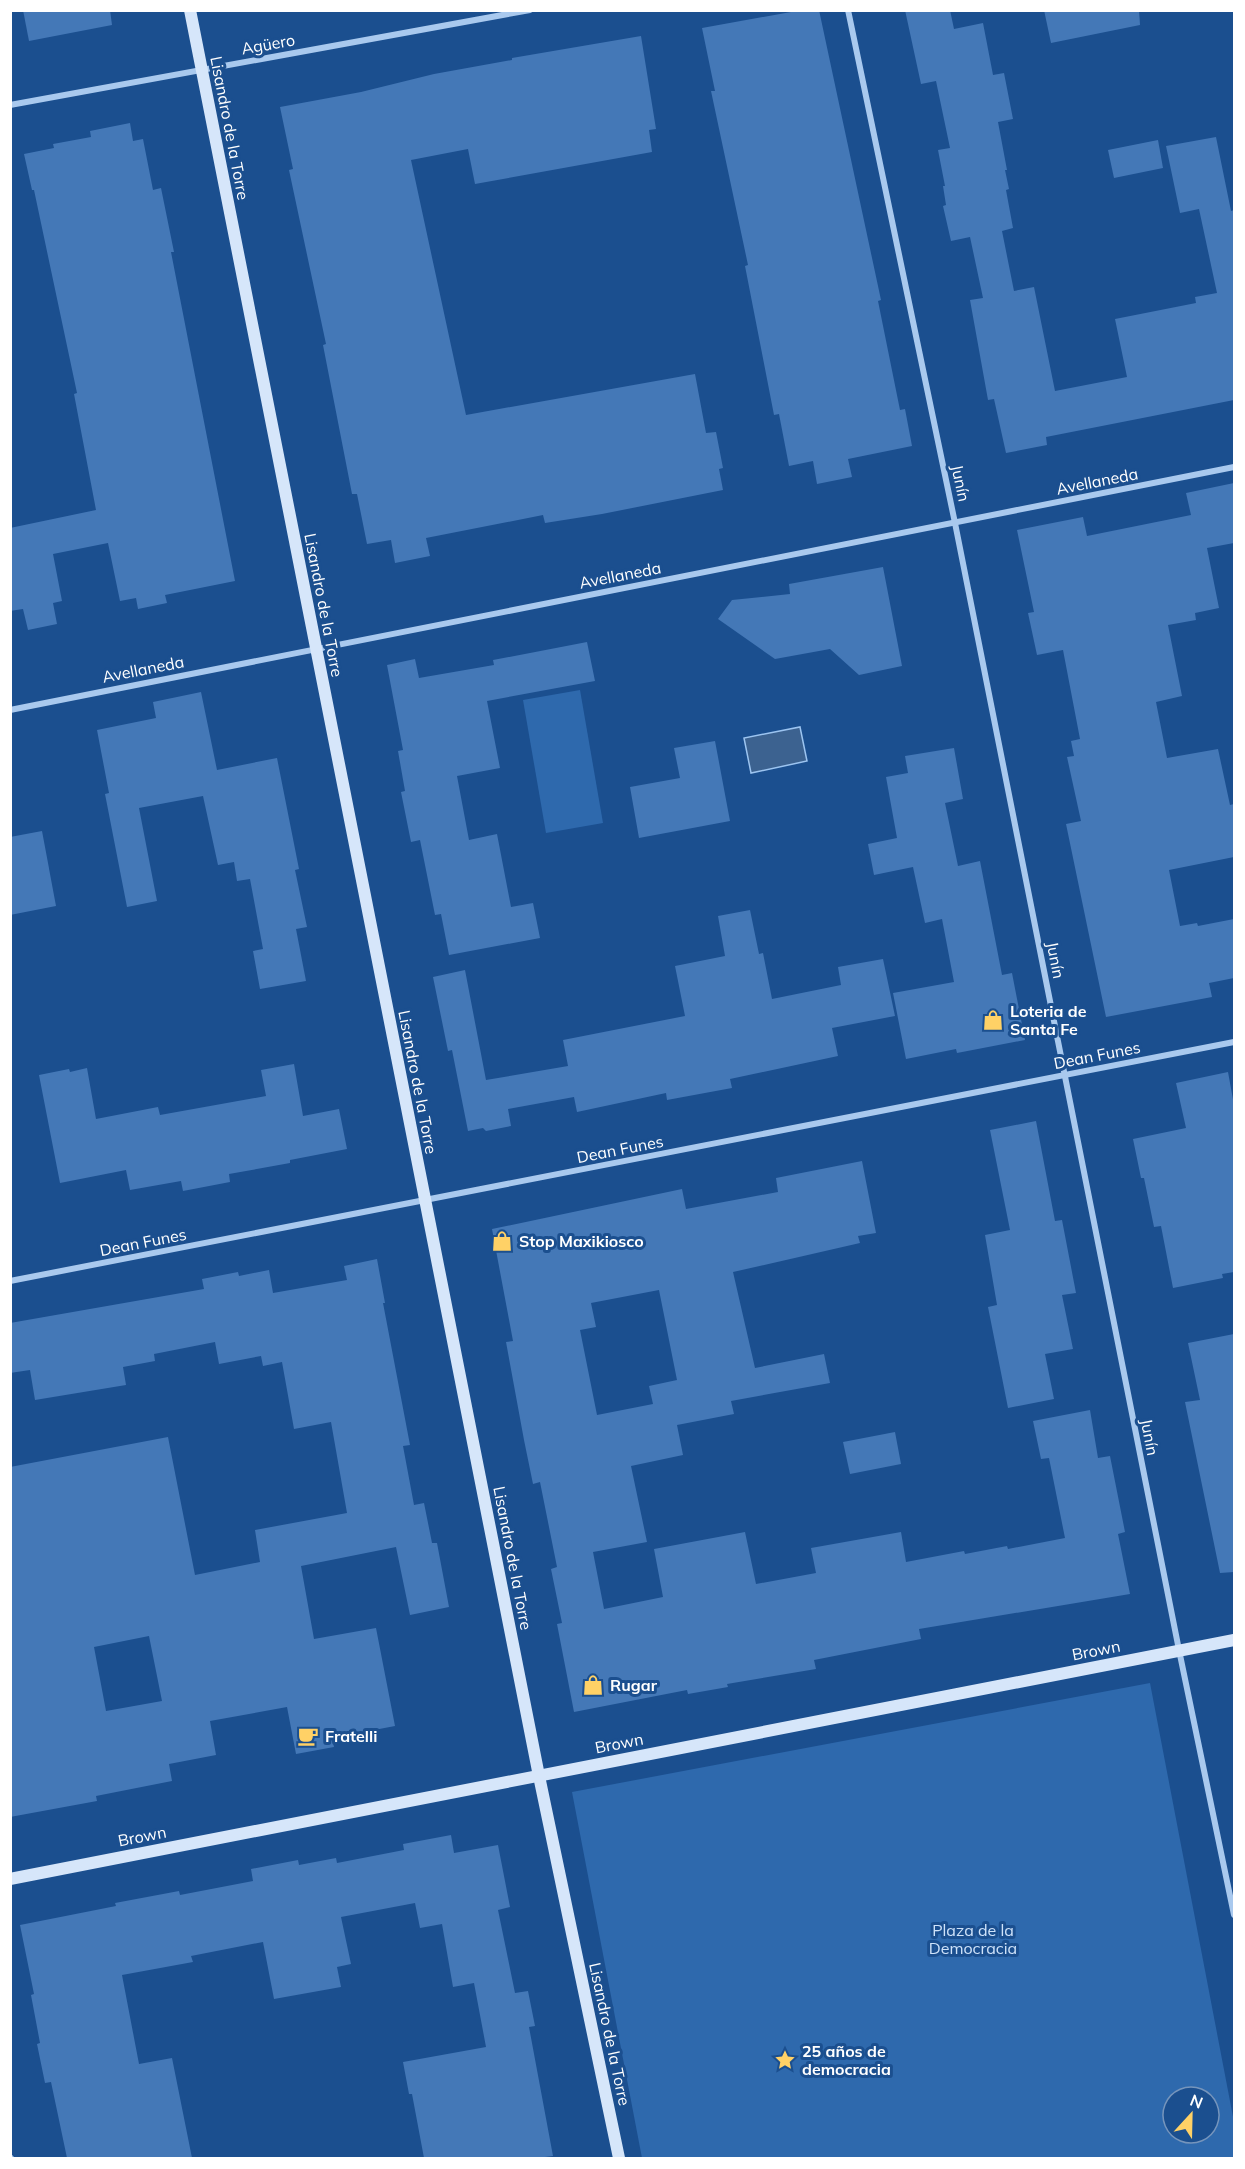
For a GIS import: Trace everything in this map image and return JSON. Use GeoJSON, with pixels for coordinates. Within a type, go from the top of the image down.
{"type":"FeatureCollection","features":[{"type":"Feature","properties":{"kind":"main road","name":"Lisandro de la Torre"},"geometry":{"type":"LineString","coordinates":[[190,10],[539,1776],[619,2158]]}},
{"type":"Feature","properties":{"kind":"main road","name":"Brown"},"geometry":{"type":"LineString","coordinates":[[10,1879],[1234,1640]]}},
{"type":"Feature","properties":{"kind":"street","name":"Agüero"},"geometry":{"type":"LineString","coordinates":[[10,105],[530,10]]}},
{"type":"Feature","properties":{"kind":"street","name":"Junín"},"geometry":{"type":"LineString","coordinates":[[848,10],[955,523],[1179,1650],[1234,1915]]}},
{"type":"Feature","properties":{"kind":"street","name":"Avellaneda"},"geometry":{"type":"LineString","coordinates":[[10,710],[1234,467]]}},
{"type":"Feature","properties":{"kind":"street","name":"Dean Funes"},"geometry":{"type":"LineString","coordinates":[[10,1281],[1234,1042]]}},
{"type":"Feature","properties":{"kind":"green space"},"geometry":{"type":"Polygon","coordinates":[[[580,690],[603,823],[546,833],[523,700],[580,690]]]}},
{"type":"Feature","properties":{"kind":"green space","name":"Plaza de la Democracia"},"geometry":{"type":"Polygon","coordinates":[[[1150,1683],[1234,2122],[1234,2158],[642,2158],[572,1792],[1150,1683]]]}},
{"type":"Feature","properties":{"kind":"shaded area"},"geometry":{"type":"Polygon","coordinates":[[[800,727],[807,761],[751,773],[744,738],[800,727]]]}},
{"type":"Feature","properties":{"kind":"building"},"geometry":{"type":"Polygon","coordinates":[[[23,10],[110,10],[112,25],[29,41],[23,10]]]}},
{"type":"Feature","properties":{"kind":"building"},"geometry":{"type":"Polygon","coordinates":[[[802,10],[819,10],[881,300],[878,301],[900,410],[905,409],[912,446],[848,459],[852,477],[817,484],[813,461],[789,466],[779,414],[774,415],[745,266],[748,265],[711,91],[715,91],[702,28],[802,10]]]}},
{"type":"Feature","properties":{"kind":"building"},"geometry":{"type":"Polygon","coordinates":[[[905,10],[950,10],[954,29],[983,23],[993,75],[1004,73],[1013,119],[998,122],[1007,170],[1005,170],[1009,189],[1006,190],[1013,228],[1002,231],[1014,291],[1034,287],[1055,391],[1127,377],[1115,319],[1196,303],[1195,297],[1217,293],[1199,209],[1180,213],[1166,146],[1216,137],[1231,211],[1234,210],[1234,400],[1046,437],[1047,445],[1006,453],[994,399],[988,400],[970,300],[983,298],[970,237],[951,241],[943,206],[946,205],[943,186],[945,186],[938,150],[950,148],[936,81],[921,84],[905,10]]]}},
{"type":"Feature","properties":{"kind":"building"},"geometry":{"type":"Polygon","coordinates":[[[1044,10],[1139,10],[1140,25],[1051,43],[1044,10]]]}},
{"type":"Feature","properties":{"kind":"building"},"geometry":{"type":"Polygon","coordinates":[[[641,36],[656,129],[649,130],[652,152],[475,184],[468,149],[411,160],[466,415],[695,374],[706,433],[716,432],[723,468],[719,469],[723,490],[602,514],[545,523],[543,515],[426,538],[430,556],[395,563],[391,540],[367,544],[357,494],[352,494],[323,345],[326,344],[289,170],[293,169],[280,107],[361,92],[434,74],[512,60],[512,58],[641,36]]]}},
{"type":"Feature","properties":{"kind":"building"},"geometry":{"type":"Polygon","coordinates":[[[130,123],[133,141],[143,139],[153,190],[161,188],[174,252],[171,252],[235,581],[165,595],[167,603],[138,609],[136,598],[120,601],[108,543],[53,554],[62,601],[53,603],[57,624],[28,630],[23,609],[10,611],[10,528],[96,510],[74,394],[77,393],[34,190],[32,190],[24,154],[54,148],[53,144],[91,137],[90,131],[130,123]]]}},
{"type":"Feature","properties":{"kind":"building"},"geometry":{"type":"Polygon","coordinates":[[[1158,140],[1163,168],[1114,178],[1108,150],[1158,140]]]}},
{"type":"Feature","properties":{"kind":"building"},"geometry":{"type":"Polygon","coordinates":[[[1234,483],[1234,543],[1207,548],[1219,608],[1195,613],[1196,620],[1168,625],[1182,696],[1156,702],[1167,758],[1218,749],[1230,805],[1234,804],[1234,857],[1169,870],[1180,926],[1197,923],[1198,926],[1234,919],[1234,978],[1209,983],[1212,997],[1106,1017],[1066,824],[1081,821],[1067,757],[1074,756],[1071,741],[1080,739],[1063,650],[1037,655],[1028,613],[1034,612],[1017,530],[1083,517],[1087,536],[1191,515],[1186,493],[1234,483]]]}},
{"type":"Feature","properties":{"kind":"building"},"geometry":{"type":"Polygon","coordinates":[[[883,567],[902,666],[859,675],[830,649],[775,659],[718,619],[732,600],[790,594],[789,584],[883,567]]]}},
{"type":"Feature","properties":{"kind":"building"},"geometry":{"type":"Polygon","coordinates":[[[587,642],[595,681],[487,701],[500,768],[457,776],[469,840],[497,834],[511,907],[533,903],[540,938],[449,955],[441,914],[435,915],[420,840],[411,842],[401,792],[405,791],[398,751],[403,750],[387,665],[415,659],[419,678],[494,665],[493,660],[587,642]]]}},
{"type":"Feature","properties":{"kind":"building"},"geometry":{"type":"Polygon","coordinates":[[[201,692],[217,770],[277,758],[299,869],[295,870],[307,927],[296,929],[306,981],[260,989],[253,951],[263,949],[250,879],[237,881],[234,862],[218,865],[203,796],[139,808],[157,901],[127,907],[105,794],[109,793],[97,730],[156,718],[153,702],[201,692]]]}},
{"type":"Feature","properties":{"kind":"building"},"geometry":{"type":"Polygon","coordinates":[[[715,741],[730,821],[639,838],[630,787],[680,778],[674,748],[715,741]]]}},
{"type":"Feature","properties":{"kind":"building"},"geometry":{"type":"Polygon","coordinates":[[[954,748],[963,799],[945,803],[958,866],[980,861],[1002,975],[1012,973],[1025,1040],[957,1053],[956,1049],[906,1059],[893,993],[954,982],[942,919],[925,923],[913,867],[874,875],[868,844],[897,838],[886,777],[908,773],[905,756],[954,748]]]}},
{"type":"Feature","properties":{"kind":"building"},"geometry":{"type":"Polygon","coordinates":[[[42,831],[56,906],[10,915],[10,837],[42,831]]]}},
{"type":"Feature","properties":{"kind":"building"},"geometry":{"type":"Polygon","coordinates":[[[750,910],[759,954],[763,953],[772,999],[841,985],[838,967],[883,959],[895,1016],[832,1028],[838,1056],[730,1079],[732,1088],[667,1100],[666,1093],[577,1112],[574,1097],[508,1109],[511,1126],[486,1131],[483,1128],[468,1131],[452,1050],[448,1051],[433,977],[465,970],[486,1080],[568,1066],[563,1040],[685,1016],[675,966],[725,956],[718,916],[750,910]]]}},
{"type":"Feature","properties":{"kind":"building"},"geometry":{"type":"Polygon","coordinates":[[[294,1064],[303,1116],[339,1109],[347,1149],[290,1160],[290,1163],[229,1174],[230,1182],[183,1191],[181,1181],[130,1190],[126,1170],[60,1183],[39,1075],[87,1068],[96,1119],[158,1107],[160,1115],[266,1096],[261,1070],[294,1064]]]}},
{"type":"Feature","properties":{"kind":"building"},"geometry":{"type":"Polygon","coordinates":[[[1228,1072],[1234,1105],[1234,1272],[1222,1274],[1223,1278],[1173,1288],[1161,1226],[1154,1227],[1133,1139],[1186,1128],[1176,1083],[1228,1072]]]}},
{"type":"Feature","properties":{"kind":"building"},"geometry":{"type":"Polygon","coordinates":[[[1036,1121],[1055,1221],[1062,1220],[1076,1293],[1062,1295],[1073,1349],[1045,1354],[1054,1399],[1008,1408],[988,1307],[997,1305],[985,1235],[1010,1230],[990,1130],[1036,1121]]]}},
{"type":"Feature","properties":{"kind":"building"},"geometry":{"type":"Polygon","coordinates":[[[862,1161],[876,1233],[858,1236],[860,1243],[733,1272],[755,1368],[824,1354],[830,1383],[731,1401],[734,1414],[677,1425],[683,1455],[631,1466],[647,1542],[593,1552],[604,1609],[663,1597],[654,1549],[745,1532],[756,1584],[816,1573],[811,1548],[901,1532],[906,1562],[964,1551],[965,1554],[1007,1546],[1008,1549],[1065,1538],[1049,1458],[1041,1459],[1033,1421],[1090,1410],[1098,1458],[1110,1456],[1125,1532],[1118,1534],[1130,1594],[919,1629],[921,1639],[814,1660],[816,1669],[727,1684],[728,1687],[688,1694],[687,1690],[574,1712],[557,1624],[562,1623],[551,1569],[557,1567],[540,1482],[533,1484],[524,1440],[506,1342],[513,1341],[492,1229],[682,1189],[686,1209],[778,1192],[776,1178],[862,1161]],[[659,1290],[591,1303],[596,1327],[580,1330],[597,1415],[653,1404],[649,1386],[677,1380],[659,1290]]]}},
{"type":"Feature","properties":{"kind":"building"},"geometry":{"type":"Polygon","coordinates":[[[377,1259],[410,1445],[403,1446],[414,1505],[424,1503],[432,1543],[437,1543],[449,1607],[410,1615],[396,1547],[301,1566],[314,1639],[376,1628],[395,1726],[332,1738],[334,1747],[296,1754],[287,1707],[210,1721],[216,1755],[169,1764],[172,1781],[96,1796],[97,1801],[10,1817],[10,1467],[168,1437],[195,1575],[260,1562],[255,1530],[347,1513],[331,1422],[294,1429],[282,1362],[263,1366],[261,1356],[219,1364],[215,1342],[154,1354],[155,1361],[123,1367],[126,1385],[35,1400],[30,1370],[10,1373],[10,1323],[204,1289],[202,1279],[238,1272],[239,1276],[269,1270],[273,1293],[347,1280],[344,1266],[377,1259]],[[149,1636],[94,1647],[106,1711],[162,1701],[149,1636]]]}},
{"type":"Feature","properties":{"kind":"building"},"geometry":{"type":"Polygon","coordinates":[[[1234,1334],[1234,1572],[1220,1573],[1185,1402],[1200,1400],[1188,1343],[1234,1334]]]}},
{"type":"Feature","properties":{"kind":"building"},"geometry":{"type":"Polygon","coordinates":[[[895,1432],[901,1464],[850,1474],[843,1442],[895,1432]]]}},
{"type":"Feature","properties":{"kind":"building"},"geometry":{"type":"Polygon","coordinates":[[[451,1835],[454,1853],[498,1845],[510,1907],[498,1910],[515,1993],[528,1991],[535,2026],[529,2027],[553,2156],[424,2158],[412,2094],[409,2094],[403,2062],[486,2047],[474,1983],[453,1987],[442,1924],[420,1928],[415,1903],[341,1917],[351,1964],[337,1967],[341,1987],[274,1999],[263,1942],[191,1956],[193,1962],[122,1975],[139,2064],[172,2058],[192,2158],[67,2158],[51,2082],[45,2083],[37,2044],[40,2043],[31,1995],[34,1994],[20,1925],[116,1906],[115,1903],[179,1891],[180,1895],[253,1881],[251,1869],[298,1860],[299,1865],[336,1858],[337,1863],[404,1850],[403,1844],[451,1835]]]}},
{"type":"Feature","properties":{"kind":"place","name":"Loteria de Santa Fe"},"geometry":{"type":"Point","coordinates":[993,1020]}},
{"type":"Feature","properties":{"kind":"place","name":"Stop Maxikiosco"},"geometry":{"type":"Point","coordinates":[502,1241]}},
{"type":"Feature","properties":{"kind":"place","name":"Rugar"},"geometry":{"type":"Point","coordinates":[593,1685]}},
{"type":"Feature","properties":{"kind":"place","name":"Fratelli"},"geometry":{"type":"Point","coordinates":[308,1736]}},
{"type":"Feature","properties":{"kind":"place","name":"25 años de democracia"},"geometry":{"type":"Point","coordinates":[785,2060]}}]}
